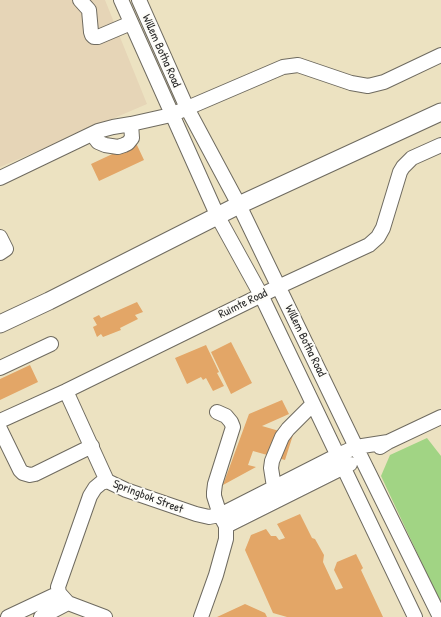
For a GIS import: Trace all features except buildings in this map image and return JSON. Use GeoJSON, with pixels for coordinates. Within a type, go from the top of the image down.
{"type":"FeatureCollection","features":[{"type":"Feature","properties":{"kind":"main road"},"geometry":{"type":"LineString","coordinates":[[0,324],[218,216],[441,112]]}},
{"type":"Feature","properties":{"kind":"street"},"geometry":{"type":"LineString","coordinates":[[80,0],[88,10],[91,32],[94,36],[98,37],[131,23]]}},
{"type":"Feature","properties":{"kind":"street","name":"Willem Botha Road"},"geometry":{"type":"LineString","coordinates":[[121,0],[171,115],[218,216],[261,295],[415,617]]}},
{"type":"Feature","properties":{"kind":"street","name":"Willem Botha Road"},"geometry":{"type":"LineString","coordinates":[[139,0],[187,108],[239,206],[440,617]]}},
{"type":"Feature","properties":{"kind":"street"},"geometry":{"type":"LineString","coordinates":[[0,178],[92,134],[113,126],[131,124],[171,115],[288,66],[298,65],[351,83],[368,86],[384,82],[441,54]]}},
{"type":"Feature","properties":{"kind":"street"},"geometry":{"type":"LineString","coordinates":[[92,134],[98,142],[105,145],[118,147],[128,143],[132,138],[131,124]]}},
{"type":"Feature","properties":{"kind":"street","name":"Ruimte Road"},"geometry":{"type":"LineString","coordinates":[[0,422],[373,242],[383,228],[400,172],[403,167],[412,158],[441,145]]}},
{"type":"Feature","properties":{"kind":"street"},"geometry":{"type":"LineString","coordinates":[[0,237],[6,248],[0,252]]}},
{"type":"Feature","properties":{"kind":"street"},"geometry":{"type":"LineString","coordinates":[[0,368],[51,344]]}},
{"type":"Feature","properties":{"kind":"street"},"geometry":{"type":"LineString","coordinates":[[66,391],[107,481]]}},
{"type":"Feature","properties":{"kind":"street"},"geometry":{"type":"LineString","coordinates":[[274,487],[271,468],[272,461],[282,437],[313,404]]}},
{"type":"Feature","properties":{"kind":"street"},"geometry":{"type":"LineString","coordinates":[[202,617],[226,539],[223,521],[214,492],[215,484],[233,427],[226,416],[217,412]]}},
{"type":"Feature","properties":{"kind":"street","name":"Springbok Street"},"geometry":{"type":"LineString","coordinates":[[223,521],[274,487],[388,442],[441,417]]}},
{"type":"Feature","properties":{"kind":"street"},"geometry":{"type":"LineString","coordinates":[[0,429],[20,470],[30,475],[35,474],[92,446]]}},
{"type":"Feature","properties":{"kind":"street","name":"Springbok Street"},"geometry":{"type":"LineString","coordinates":[[64,598],[58,587],[90,496],[95,488],[101,483],[107,481],[126,490],[196,514],[223,521],[341,461]]}},
{"type":"Feature","properties":{"kind":"street"},"geometry":{"type":"LineString","coordinates":[[8,617],[64,598],[105,617]]}},
{"type":"Feature","properties":{"kind":"street"},"geometry":{"type":"LineString","coordinates":[[41,617],[64,598]]}},
{"type":"Feature","properties":{"kind":"shaded area"},"geometry":{"type":"Polygon","coordinates":[[[0,0],[105,0],[147,104],[0,167],[0,0]]]}},
{"type":"Feature","properties":{"kind":"green space"},"geometry":{"type":"Polygon","coordinates":[[[427,438],[441,456],[441,604],[381,476],[390,455],[427,438]]]}}]}
